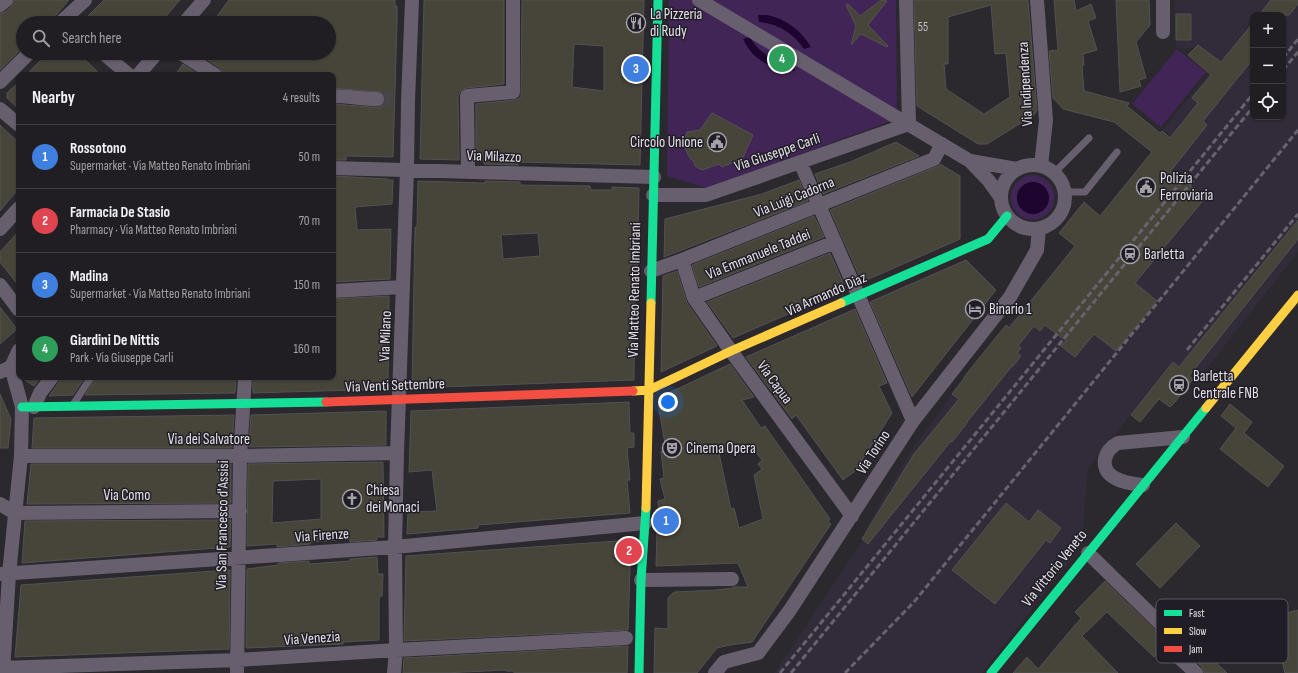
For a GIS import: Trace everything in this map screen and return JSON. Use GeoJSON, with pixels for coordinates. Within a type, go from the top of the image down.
{"type":"FeatureCollection","features":[{"type":"Feature","properties":{"kind":"street"},"geometry":{"type":"LineString","coordinates":[[0,5],[6,0]]}},
{"type":"Feature","properties":{"kind":"street"},"geometry":{"type":"LineString","coordinates":[[70,16],[85,0]]}},
{"type":"Feature","properties":{"kind":"street"},"geometry":{"type":"LineString","coordinates":[[190,16],[204,0]]}},
{"type":"Feature","properties":{"kind":"street","name":"Via Milano"},"geometry":{"type":"LineString","coordinates":[[394,673],[396,650],[397,453],[407,170],[402,100],[412,0]]}},
{"type":"Feature","properties":{"kind":"street"},"geometry":{"type":"LineString","coordinates":[[468,172],[466,96],[513,92],[513,0]]}},
{"type":"Feature","properties":{"kind":"street","name":"Via Matteo Renato Imbriani"},"geometry":{"type":"LineString","coordinates":[[639,673],[641,580],[645,523],[658,0]]}},
{"type":"Feature","properties":{"kind":"street"},"geometry":{"type":"LineString","coordinates":[[699,0],[970,161],[989,181],[1001,198],[1007,216],[1021,227],[1030,229],[1048,225],[1056,219],[1062,211],[1064,192],[1061,182],[1054,173],[1041,166],[1029,166],[1018,169],[970,161]]}},
{"type":"Feature","properties":{"kind":"street"},"geometry":{"type":"LineString","coordinates":[[906,0],[909,124]]}},
{"type":"Feature","properties":{"kind":"street","name":"Via Indipendenza"},"geometry":{"type":"LineString","coordinates":[[1037,0],[1046,120],[1041,166]]}},
{"type":"Feature","properties":{"kind":"street"},"geometry":{"type":"LineString","coordinates":[[1163,0],[1163,32]]}},
{"type":"Feature","properties":{"kind":"street"},"geometry":{"type":"LineString","coordinates":[[0,82],[23,60]]}},
{"type":"Feature","properties":{"kind":"street"},"geometry":{"type":"LineString","coordinates":[[111,60],[125,72]]}},
{"type":"Feature","properties":{"kind":"street"},"geometry":{"type":"LineString","coordinates":[[141,72],[151,60]]}},
{"type":"Feature","properties":{"kind":"street"},"geometry":{"type":"LineString","coordinates":[[192,60],[210,72]]}},
{"type":"Feature","properties":{"kind":"street"},"geometry":{"type":"LineString","coordinates":[[336,96],[377,98]]}},
{"type":"Feature","properties":{"kind":"street"},"geometry":{"type":"LineString","coordinates":[[0,109],[16,122]]}},
{"type":"Feature","properties":{"kind":"street","name":"Via Giuseppe Carli"},"geometry":{"type":"LineString","coordinates":[[653,195],[706,195],[909,124]]}},
{"type":"Feature","properties":{"kind":"street","name":"Via Luigi Cadorna"},"geometry":{"type":"LineString","coordinates":[[651,271],[934,159],[942,144]]}},
{"type":"Feature","properties":{"kind":"street"},"geometry":{"type":"LineString","coordinates":[[800,162],[913,421]]}},
{"type":"Feature","properties":{"kind":"street","name":"Via Milazzo"},"geometry":{"type":"LineString","coordinates":[[336,168],[654,177]]}},
{"type":"Feature","properties":{"kind":"street"},"geometry":{"type":"LineString","coordinates":[[1001,198],[1003,187],[1009,177],[1018,169]]}},
{"type":"Feature","properties":{"kind":"street"},"geometry":{"type":"LineString","coordinates":[[0,229],[16,211]]}},
{"type":"Feature","properties":{"kind":"street","name":"Via Armando Diaz"},"geometry":{"type":"LineString","coordinates":[[648,390],[731,351],[988,240],[1007,216]]}},
{"type":"Feature","properties":{"kind":"street","name":"Via Torino"},"geometry":{"type":"LineString","coordinates":[[715,673],[724,662],[758,653],[790,610],[913,421],[1010,298],[1036,250],[1039,228]]}},
{"type":"Feature","properties":{"kind":"street","name":"Via Emmanuele Taddei"},"geometry":{"type":"LineString","coordinates":[[694,298],[835,242]]}},
{"type":"Feature","properties":{"kind":"street","name":"Via Capua"},"geometry":{"type":"LineString","coordinates":[[682,260],[694,298],[852,516]]}},
{"type":"Feature","properties":{"kind":"street"},"geometry":{"type":"LineString","coordinates":[[0,285],[16,306]]}},
{"type":"Feature","properties":{"kind":"street"},"geometry":{"type":"LineString","coordinates":[[336,291],[403,287]]}},
{"type":"Feature","properties":{"kind":"street","name":"Via Vittorio Veneto"},"geometry":{"type":"LineString","coordinates":[[991,673],[1298,295]]}},
{"type":"Feature","properties":{"kind":"street"},"geometry":{"type":"LineString","coordinates":[[16,354],[5,369],[28,407]]}},
{"type":"Feature","properties":{"kind":"street"},"geometry":{"type":"LineString","coordinates":[[2,670],[5,574],[15,513],[28,407],[50,380]]}},
{"type":"Feature","properties":{"kind":"street","name":"Via San Francesco d'Assisi"},"geometry":{"type":"LineString","coordinates":[[238,666],[240,456],[245,380]]}},
{"type":"Feature","properties":{"kind":"street","name":"Via Venti Settembre"},"geometry":{"type":"LineString","coordinates":[[28,407],[399,400],[648,390]]}},
{"type":"Feature","properties":{"kind":"street"},"geometry":{"type":"LineString","coordinates":[[1143,485],[1120,480],[1109,474],[1105,462],[1108,450],[1118,443],[1183,437]]}},
{"type":"Feature","properties":{"kind":"street","name":"Via dei Salvatore"},"geometry":{"type":"LineString","coordinates":[[21,456],[240,456],[397,453]]}},
{"type":"Feature","properties":{"kind":"street"},"geometry":{"type":"LineString","coordinates":[[0,504],[15,513]]}},
{"type":"Feature","properties":{"kind":"street","name":"Via Como"},"geometry":{"type":"LineString","coordinates":[[15,513],[240,511]]}},
{"type":"Feature","properties":{"kind":"street","name":"Via Firenze"},"geometry":{"type":"LineString","coordinates":[[5,574],[396,547],[645,523]]}},
{"type":"Feature","properties":{"kind":"street"},"geometry":{"type":"LineString","coordinates":[[1088,553],[1156,619]]}},
{"type":"Feature","properties":{"kind":"street"},"geometry":{"type":"LineString","coordinates":[[641,580],[732,579]]}},
{"type":"Feature","properties":{"kind":"street","name":"Via Venezia"},"geometry":{"type":"LineString","coordinates":[[2,670],[238,666],[396,650],[626,638]]}},
{"type":"Feature","properties":{"kind":"street"},"geometry":{"type":"LineString","coordinates":[[1185,663],[1196,673]]}},
{"type":"Feature","properties":{"kind":"lane"},"geometry":{"type":"LineString","coordinates":[[1054,173],[1089,138]]}},
{"type":"Feature","properties":{"kind":"lane"},"geometry":{"type":"LineString","coordinates":[[1064,192],[1085,192],[1117,152]]}},
{"type":"Feature","properties":{"kind":"lane"},"geometry":{"type":"LineString","coordinates":[[72,406],[89,380]]}},
{"type":"Feature","properties":{"kind":"shaded area"},"geometry":{"type":"Polygon","coordinates":[[[669,0],[896,0],[897,119],[707,188],[667,176],[669,0]]]}},
{"type":"Feature","properties":{"kind":"shaded area"},"geometry":{"type":"Polygon","coordinates":[[[1174,0],[1298,0],[1298,252],[1205,371],[1199,372],[1170,408],[1149,392],[1088,468],[1082,545],[982,673],[774,673],[867,533],[867,526],[908,456],[964,377],[1006,325],[1020,315],[1075,246],[1059,233],[1084,202],[1100,216],[1163,136],[1160,133],[1209,73],[1206,58],[1193,48],[1176,48],[1174,0]]]}},
{"type":"Feature","properties":{"kind":"shaded area"},"geometry":{"type":"Polygon","coordinates":[[[758,15],[767,15],[787,22],[798,30],[811,47],[804,49],[790,34],[779,27],[759,22],[758,15]]]}},
{"type":"Feature","properties":{"kind":"shaded area"},"geometry":{"type":"Polygon","coordinates":[[[750,37],[753,43],[768,56],[794,64],[795,71],[779,69],[758,58],[752,53],[743,39],[750,37]]]}},
{"type":"Feature","properties":{"kind":"shaded area"},"geometry":{"type":"Polygon","coordinates":[[[1177,49],[1206,72],[1161,127],[1132,104],[1177,49]]]}},
{"type":"Feature","properties":{"kind":"shaded area"},"geometry":{"type":"Polygon","coordinates":[[[1029,175],[1041,177],[1049,183],[1053,190],[1054,199],[1052,207],[1047,214],[1039,219],[1028,219],[1022,217],[1015,211],[1011,203],[1011,193],[1013,188],[1019,180],[1029,175]],[[1030,182],[1019,189],[1017,198],[1018,203],[1022,208],[1033,214],[1048,203],[1049,195],[1042,186],[1037,183],[1030,182]]]}},
{"type":"Feature","properties":{"kind":"shaded area"},"geometry":{"type":"Polygon","coordinates":[[[1030,182],[1036,182],[1046,189],[1049,198],[1048,204],[1042,211],[1036,214],[1030,214],[1020,207],[1017,201],[1017,195],[1024,185],[1030,182]]]}},
{"type":"Feature","properties":{"kind":"building"},"geometry":{"type":"Polygon","coordinates":[[[14,0],[69,0],[55,16],[16,16],[16,54],[0,70],[0,13],[5,12],[11,7],[14,0]]]}},
{"type":"Feature","properties":{"kind":"building"},"geometry":{"type":"Polygon","coordinates":[[[104,0],[180,0],[166,16],[88,16],[104,0]]]}},
{"type":"Feature","properties":{"kind":"building"},"geometry":{"type":"Polygon","coordinates":[[[229,0],[395,0],[395,6],[397,6],[397,23],[393,157],[346,156],[346,160],[336,160],[336,104],[381,107],[384,104],[385,99],[381,92],[336,88],[336,72],[222,72],[220,68],[208,60],[336,60],[336,16],[217,16],[229,0]]]}},
{"type":"Feature","properties":{"kind":"building"},"geometry":{"type":"Polygon","coordinates":[[[424,0],[504,0],[504,84],[466,88],[460,92],[458,96],[459,160],[420,159],[424,0]]]}},
{"type":"Feature","properties":{"kind":"building"},"geometry":{"type":"Polygon","coordinates":[[[522,0],[644,0],[640,165],[518,162],[518,165],[484,164],[484,161],[476,161],[476,104],[514,100],[521,96],[522,0]],[[574,44],[572,87],[604,91],[604,46],[574,44]]]}},
{"type":"Feature","properties":{"kind":"building"},"geometry":{"type":"Polygon","coordinates":[[[881,0],[887,1],[868,25],[888,46],[887,47],[861,34],[851,45],[856,26],[846,5],[848,4],[860,16],[881,0]]]}},
{"type":"Feature","properties":{"kind":"building"},"geometry":{"type":"Polygon","coordinates":[[[914,0],[1028,0],[1037,110],[1034,115],[987,144],[978,144],[917,106],[914,0]],[[991,5],[948,17],[948,64],[944,64],[946,89],[984,114],[1010,97],[1006,53],[995,54],[991,5]]]}},
{"type":"Feature","properties":{"kind":"building"},"geometry":{"type":"Polygon","coordinates":[[[1054,0],[1074,0],[1076,11],[1091,4],[1096,18],[1088,21],[1097,50],[1083,54],[1084,65],[1082,65],[1084,91],[1129,103],[1127,106],[1160,133],[1162,131],[1170,138],[1198,103],[1192,98],[1211,75],[1188,55],[1198,45],[1221,62],[1250,27],[1250,63],[1203,121],[1207,125],[1170,172],[1181,178],[1205,198],[1135,283],[1157,301],[1116,351],[1094,334],[1075,357],[1061,346],[1066,341],[1045,325],[1040,331],[1034,326],[1018,346],[1021,348],[1017,353],[1021,356],[868,544],[862,539],[914,454],[959,399],[952,394],[1006,325],[1009,328],[1075,246],[1059,233],[1084,202],[1100,216],[1152,152],[1114,122],[1063,109],[1053,98],[1049,51],[1058,50],[1054,0]]]}},
{"type":"Feature","properties":{"kind":"building"},"geometry":{"type":"Polygon","coordinates":[[[1116,0],[1149,0],[1150,25],[1136,42],[1146,78],[1139,80],[1141,86],[1120,92],[1116,0]]]}},
{"type":"Feature","properties":{"kind":"building"},"geometry":{"type":"Polygon","coordinates":[[[1271,0],[1298,0],[1298,4],[1289,15],[1286,15],[1286,12],[1261,12],[1271,0]]]}},
{"type":"Feature","properties":{"kind":"building"},"geometry":{"type":"Polygon","coordinates":[[[1176,14],[1191,14],[1191,40],[1176,40],[1176,14]]]}},
{"type":"Feature","properties":{"kind":"building"},"geometry":{"type":"Polygon","coordinates":[[[41,60],[85,60],[98,72],[29,72],[41,60]]]}},
{"type":"Feature","properties":{"kind":"building"},"geometry":{"type":"Polygon","coordinates":[[[183,64],[195,72],[177,72],[183,64]]]}},
{"type":"Feature","properties":{"kind":"building"},"geometry":{"type":"Polygon","coordinates":[[[16,85],[16,106],[7,98],[7,93],[16,85]]]}},
{"type":"Feature","properties":{"kind":"building","name":"Circolo Unione"},"geometry":{"type":"Polygon","coordinates":[[[712,113],[753,135],[743,157],[739,158],[739,160],[722,167],[719,164],[702,170],[695,166],[694,162],[689,157],[684,145],[685,139],[687,132],[700,130],[712,113]]]}},
{"type":"Feature","properties":{"kind":"building"},"geometry":{"type":"Polygon","coordinates":[[[0,125],[16,140],[16,192],[0,211],[0,125]]]}},
{"type":"Feature","properties":{"kind":"building"},"geometry":{"type":"Polygon","coordinates":[[[896,142],[919,156],[823,194],[815,174],[850,162],[896,142]]]}},
{"type":"Feature","properties":{"kind":"building"},"geometry":{"type":"Polygon","coordinates":[[[940,164],[960,176],[960,239],[862,282],[830,210],[938,166],[939,167],[940,164]]]}},
{"type":"Feature","properties":{"kind":"building"},"geometry":{"type":"Polygon","coordinates":[[[336,176],[393,180],[392,204],[355,207],[357,230],[391,229],[390,279],[336,282],[336,176]]]}},
{"type":"Feature","properties":{"kind":"building"},"geometry":{"type":"Polygon","coordinates":[[[799,180],[808,201],[664,257],[665,219],[762,194],[799,180]]]}},
{"type":"Feature","properties":{"kind":"building"},"geometry":{"type":"Polygon","coordinates":[[[418,181],[485,183],[485,181],[520,182],[520,185],[590,186],[591,190],[612,190],[612,187],[639,188],[637,285],[635,285],[634,380],[412,388],[415,227],[417,227],[418,181]],[[538,233],[501,235],[503,259],[540,256],[538,233]]]}},
{"type":"Feature","properties":{"kind":"building"},"geometry":{"type":"Polygon","coordinates":[[[814,216],[824,237],[699,287],[692,265],[814,216]]]}},
{"type":"Feature","properties":{"kind":"building"},"geometry":{"type":"Polygon","coordinates":[[[1298,220],[1298,239],[1189,376],[1193,379],[1175,402],[1170,407],[1159,399],[1140,422],[1131,415],[1173,362],[1179,367],[1298,220]]]}},
{"type":"Feature","properties":{"kind":"building"},"geometry":{"type":"Polygon","coordinates":[[[16,234],[16,282],[0,262],[0,252],[16,234]]]}},
{"type":"Feature","properties":{"kind":"building"},"geometry":{"type":"Polygon","coordinates":[[[830,253],[846,289],[733,338],[707,302],[830,253]]]}},
{"type":"Feature","properties":{"kind":"building"},"geometry":{"type":"Polygon","coordinates":[[[966,260],[996,290],[912,397],[870,302],[966,260]]]}},
{"type":"Feature","properties":{"kind":"building"},"geometry":{"type":"Polygon","coordinates":[[[677,271],[687,303],[717,346],[661,372],[663,276],[677,271]]]}},
{"type":"Feature","properties":{"kind":"building"},"geometry":{"type":"Polygon","coordinates":[[[389,296],[388,389],[253,393],[253,380],[336,380],[336,299],[389,296]]]}},
{"type":"Feature","properties":{"kind":"building"},"geometry":{"type":"Polygon","coordinates":[[[0,307],[16,328],[16,330],[0,344],[0,307]]]}},
{"type":"Feature","properties":{"kind":"building"},"geometry":{"type":"Polygon","coordinates":[[[855,309],[887,383],[879,386],[892,413],[855,471],[843,480],[796,415],[792,419],[746,357],[855,309]]]}},
{"type":"Feature","properties":{"kind":"building"},"geometry":{"type":"Polygon","coordinates":[[[730,364],[754,397],[742,400],[761,428],[765,426],[830,519],[828,522],[831,524],[752,642],[717,648],[697,673],[654,673],[655,628],[668,629],[668,598],[674,592],[748,587],[738,563],[656,566],[657,532],[660,532],[658,501],[665,499],[660,479],[664,478],[661,451],[666,450],[659,409],[660,397],[730,364]],[[750,445],[719,453],[731,509],[734,508],[739,528],[763,519],[754,475],[762,469],[758,464],[762,460],[750,445]]]}},
{"type":"Feature","properties":{"kind":"building"},"geometry":{"type":"Polygon","coordinates":[[[25,380],[39,380],[34,386],[25,380]]]}},
{"type":"Feature","properties":{"kind":"building"},"geometry":{"type":"Polygon","coordinates":[[[59,380],[83,380],[73,395],[49,396],[59,380]]]}},
{"type":"Feature","properties":{"kind":"building"},"geometry":{"type":"Polygon","coordinates":[[[94,380],[236,380],[235,393],[85,395],[94,380]]]}},
{"type":"Feature","properties":{"kind":"building"},"geometry":{"type":"Polygon","coordinates":[[[0,394],[11,419],[8,448],[0,448],[0,394]]]}},
{"type":"Feature","properties":{"kind":"building"},"geometry":{"type":"Polygon","coordinates":[[[629,402],[630,433],[634,433],[634,447],[627,448],[630,480],[627,480],[630,513],[478,525],[478,528],[407,534],[408,512],[437,511],[432,470],[409,472],[411,411],[629,402]]]}},
{"type":"Feature","properties":{"kind":"building"},"geometry":{"type":"Polygon","coordinates":[[[1230,404],[1252,422],[1244,433],[1284,466],[1268,487],[1220,449],[1236,428],[1221,416],[1230,404]]]}},
{"type":"Feature","properties":{"kind":"building"},"geometry":{"type":"Polygon","coordinates":[[[386,411],[386,445],[249,447],[251,415],[386,411]]]}},
{"type":"Feature","properties":{"kind":"building"},"geometry":{"type":"Polygon","coordinates":[[[234,415],[232,448],[32,448],[34,418],[234,415]]]}},
{"type":"Feature","properties":{"kind":"building"},"geometry":{"type":"Polygon","coordinates":[[[383,462],[384,537],[376,537],[377,540],[350,542],[350,539],[310,542],[310,544],[277,547],[277,544],[247,546],[248,464],[383,462]],[[321,479],[273,481],[272,523],[321,519],[321,479]]]}},
{"type":"Feature","properties":{"kind":"building"},"geometry":{"type":"Polygon","coordinates":[[[31,464],[231,464],[231,503],[27,504],[31,464]]]}},
{"type":"Feature","properties":{"kind":"building"},"geometry":{"type":"Polygon","coordinates":[[[1006,503],[1029,522],[1038,510],[1061,528],[1050,543],[1046,540],[995,604],[952,570],[1006,503]]]}},
{"type":"Feature","properties":{"kind":"building"},"geometry":{"type":"Polygon","coordinates":[[[231,520],[230,547],[22,563],[25,521],[231,520]]]}},
{"type":"Feature","properties":{"kind":"building"},"geometry":{"type":"Polygon","coordinates":[[[1176,523],[1200,546],[1160,588],[1136,564],[1176,523]]]}},
{"type":"Feature","properties":{"kind":"building"},"geometry":{"type":"Polygon","coordinates":[[[631,540],[628,630],[404,641],[406,556],[631,540]]]}},
{"type":"Feature","properties":{"kind":"building"},"geometry":{"type":"Polygon","coordinates":[[[377,557],[378,574],[383,574],[382,596],[379,597],[379,640],[343,642],[343,644],[246,648],[247,569],[278,565],[278,563],[309,561],[309,564],[350,561],[350,559],[377,557]]]}},
{"type":"Feature","properties":{"kind":"building"},"geometry":{"type":"Polygon","coordinates":[[[230,570],[229,649],[15,657],[21,585],[230,570]]]}},
{"type":"Feature","properties":{"kind":"building"},"geometry":{"type":"Polygon","coordinates":[[[1105,581],[1156,631],[1156,655],[1154,657],[1107,612],[1082,636],[1118,673],[1013,673],[1027,657],[1038,669],[1081,618],[1075,612],[1105,581]]]}},
{"type":"Feature","properties":{"kind":"building"},"geometry":{"type":"Polygon","coordinates":[[[1298,610],[1298,673],[1285,673],[1282,663],[1288,663],[1288,613],[1298,610]]]}},
{"type":"Feature","properties":{"kind":"building"},"geometry":{"type":"Polygon","coordinates":[[[628,646],[627,673],[514,673],[514,671],[506,670],[403,673],[404,658],[628,646]]]}},
{"type":"Feature","properties":{"kind":"building"},"geometry":{"type":"Polygon","coordinates":[[[1198,663],[1216,663],[1227,673],[1204,673],[1202,667],[1198,663]]]}},
{"type":"Feature","properties":{"kind":"tunnel"},"geometry":{"type":"LineString","coordinates":[[377,99],[397,99]]}},
{"type":"Feature","properties":{"kind":"railway"},"geometry":{"type":"LineString","coordinates":[[1286,54],[1298,39]]}},
{"type":"Feature","properties":{"kind":"railway"},"geometry":{"type":"LineString","coordinates":[[1286,66],[1298,52]]}},
{"type":"Feature","properties":{"kind":"railway"},"geometry":{"type":"LineString","coordinates":[[780,673],[1250,98]]}},
{"type":"Feature","properties":{"kind":"railway"},"geometry":{"type":"LineString","coordinates":[[791,673],[1250,111]]}},
{"type":"Feature","properties":{"kind":"railway"},"geometry":{"type":"LineString","coordinates":[[845,673],[914,602],[1298,130]]}},
{"type":"Feature","properties":{"kind":"railway"},"geometry":{"type":"LineString","coordinates":[[1187,350],[1298,214]]}},
{"type":"Feature","properties":{"kind":"traffic: fast"},"geometry":{"type":"LineString","coordinates":[[651,303],[658,0]]}},
{"type":"Feature","properties":{"kind":"traffic: fast"},"geometry":{"type":"LineString","coordinates":[[841,303],[988,239],[1007,216]]}},
{"type":"Feature","properties":{"kind":"traffic: fast"},"geometry":{"type":"LineString","coordinates":[[22,407],[326,402]]}},
{"type":"Feature","properties":{"kind":"traffic: fast"},"geometry":{"type":"LineString","coordinates":[[991,673],[1206,408]]}},
{"type":"Feature","properties":{"kind":"traffic: fast"},"geometry":{"type":"LineString","coordinates":[[639,673],[641,580],[646,508]]}},
{"type":"Feature","properties":{"kind":"traffic: slow"},"geometry":{"type":"LineString","coordinates":[[1206,408],[1298,295]]}},
{"type":"Feature","properties":{"kind":"traffic: slow"},"geometry":{"type":"LineString","coordinates":[[646,508],[651,303]]}},
{"type":"Feature","properties":{"kind":"traffic: slow"},"geometry":{"type":"LineString","coordinates":[[633,391],[649,390],[731,351],[841,303]]}},
{"type":"Feature","properties":{"kind":"traffic: jam"},"geometry":{"type":"LineString","coordinates":[[326,402],[633,391]]}},
{"type":"Feature","properties":{"kind":"place","name":"La Pizzeria di Rudy"},"geometry":{"type":"Point","coordinates":[636,23]}},
{"type":"Feature","properties":{"kind":"place","name":"Giardini De Nittis"},"geometry":{"type":"Point","coordinates":[782,59]}},
{"type":"Feature","properties":{"kind":"place","name":"Madina"},"geometry":{"type":"Point","coordinates":[636,69]}},
{"type":"Feature","properties":{"kind":"place","name":"Circolo Unione"},"geometry":{"type":"Point","coordinates":[717,142]}},
{"type":"Feature","properties":{"kind":"place","name":"Polizia Ferroviaria"},"geometry":{"type":"Point","coordinates":[1146,187]}},
{"type":"Feature","properties":{"kind":"place","name":"Barletta"},"geometry":{"type":"Point","coordinates":[1130,254]}},
{"type":"Feature","properties":{"kind":"place","name":"Binario 1"},"geometry":{"type":"Point","coordinates":[975,309]}},
{"type":"Feature","properties":{"kind":"place","name":"Barletta Centrale FNB"},"geometry":{"type":"Point","coordinates":[1179,385]}},
{"type":"Feature","properties":{"kind":"place","name":"Cinema Opera"},"geometry":{"type":"Point","coordinates":[672,448]}},
{"type":"Feature","properties":{"kind":"place","name":"Chiesa dei Monaci"},"geometry":{"type":"Point","coordinates":[352,499]}},
{"type":"Feature","properties":{"kind":"place","name":"Rossotono"},"geometry":{"type":"Point","coordinates":[666,521]}},
{"type":"Feature","properties":{"kind":"place","name":"Farmacia De Stasio"},"geometry":{"type":"Point","coordinates":[629,551]}}]}
